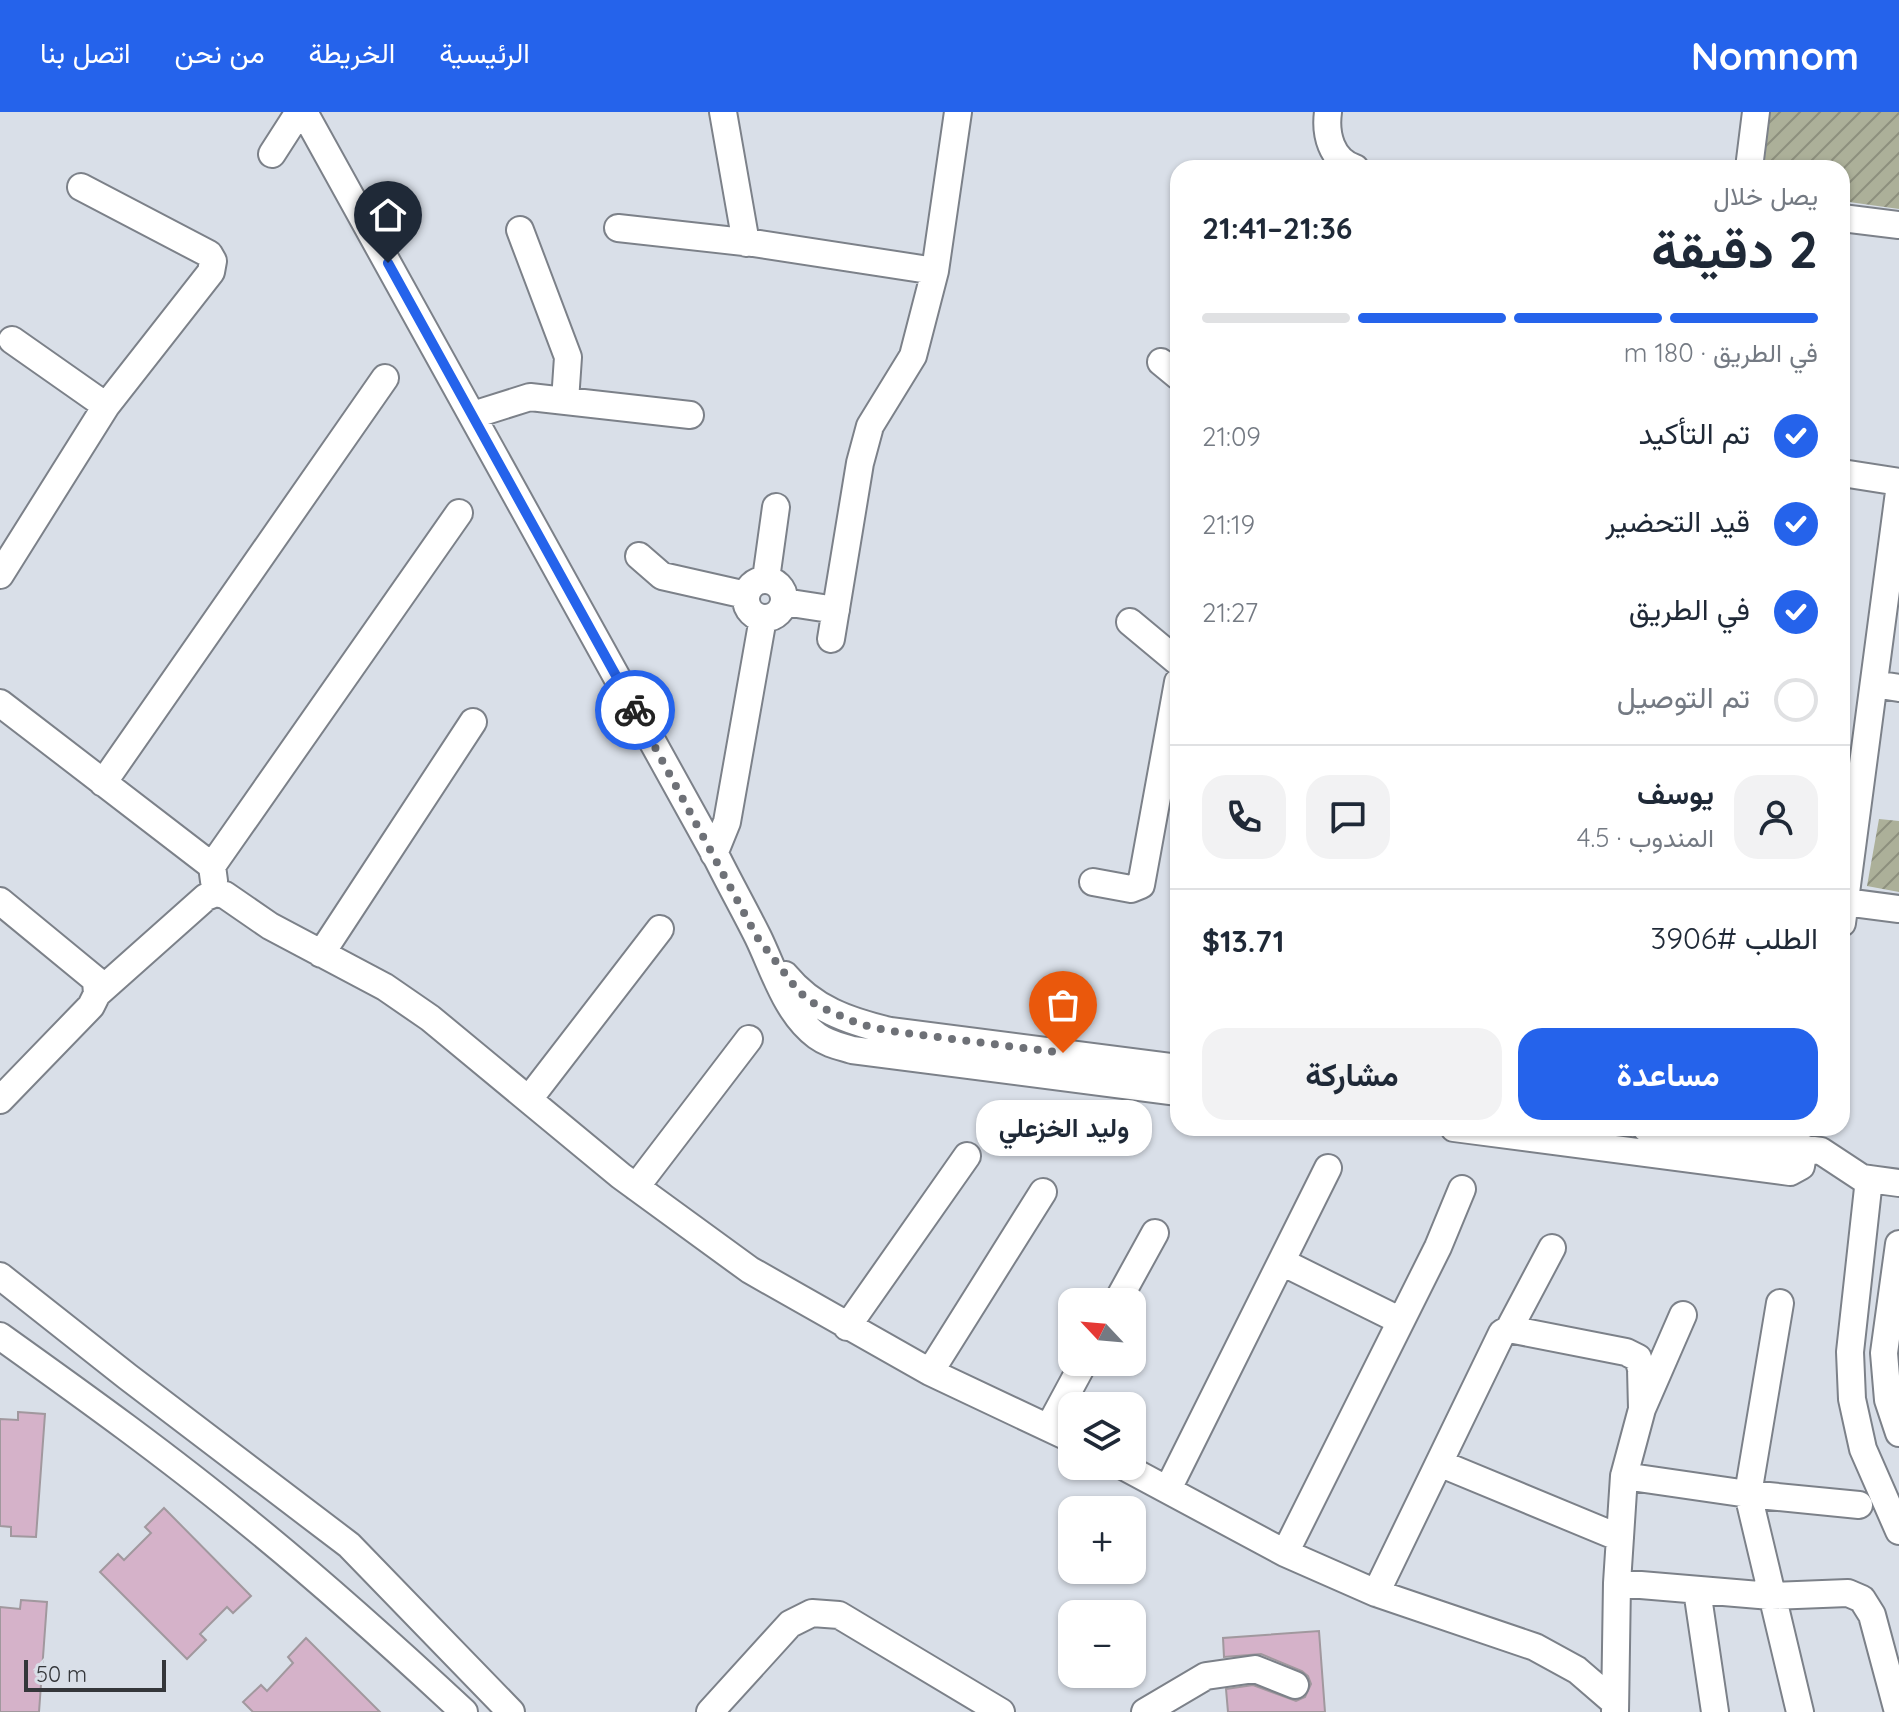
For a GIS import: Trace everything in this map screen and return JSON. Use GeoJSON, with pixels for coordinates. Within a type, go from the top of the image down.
{"type":"FeatureCollection","features":[{"type":"Feature","properties":{"kind":"street"},"geometry":{"type":"LineString","coordinates":[[272,154],[302,112],[473,415],[714,854],[780,987],[803,1022],[817,1036],[852,1050],[1170,1091]]}},
{"type":"Feature","properties":{"kind":"street"},"geometry":{"type":"LineString","coordinates":[[723,112],[746,243]]}},
{"type":"Feature","properties":{"kind":"street"},"geometry":{"type":"LineString","coordinates":[[831,639],[860,463],[870,426],[913,356],[935,271],[958,112]]}},
{"type":"Feature","properties":{"kind":"street"},"geometry":{"type":"LineString","coordinates":[[1328,112],[1326,130],[1335,152],[1342,160]]}},
{"type":"Feature","properties":{"kind":"street"},"geometry":{"type":"LineString","coordinates":[[1750,160],[1756,112]]}},
{"type":"Feature","properties":{"kind":"street"},"geometry":{"type":"LineString","coordinates":[[0,575],[106,406],[211,272],[213,261],[209,254],[81,187]]}},
{"type":"Feature","properties":{"kind":"street"},"geometry":{"type":"LineString","coordinates":[[1850,219],[1899,225]]}},
{"type":"Feature","properties":{"kind":"street"},"geometry":{"type":"LineString","coordinates":[[618,228],[935,271]]}},
{"type":"Feature","properties":{"kind":"street"},"geometry":{"type":"LineString","coordinates":[[520,230],[568,357],[565,401]]}},
{"type":"Feature","properties":{"kind":"street"},"geometry":{"type":"LineString","coordinates":[[12,340],[106,406]]}},
{"type":"Feature","properties":{"kind":"street"},"geometry":{"type":"LineString","coordinates":[[103,783],[385,378]]}},
{"type":"Feature","properties":{"kind":"street"},"geometry":{"type":"LineString","coordinates":[[473,415],[530,397],[690,415]]}},
{"type":"Feature","properties":{"kind":"street"},"geometry":{"type":"LineString","coordinates":[[1850,474],[1899,482]]}},
{"type":"Feature","properties":{"kind":"street"},"geometry":{"type":"LineString","coordinates":[[1850,806],[1854,744],[1886,686],[1899,492]]}},
{"type":"Feature","properties":{"kind":"street"},"geometry":{"type":"LineString","coordinates":[[639,556],[662,576],[756,587],[776,583],[783,591],[784,602],[780,611],[772,617],[753,614],[746,605],[756,587],[776,507]]}},
{"type":"Feature","properties":{"kind":"street"},"geometry":{"type":"LineString","coordinates":[[216,893],[212,866],[459,513]]}},
{"type":"Feature","properties":{"kind":"street"},"geometry":{"type":"LineString","coordinates":[[784,602],[836,610]]}},
{"type":"Feature","properties":{"kind":"street"},"geometry":{"type":"LineString","coordinates":[[714,854],[727,822],[763,618]]}},
{"type":"Feature","properties":{"kind":"street"},"geometry":{"type":"LineString","coordinates":[[1130,622],[1170,655]]}},
{"type":"Feature","properties":{"kind":"street"},"geometry":{"type":"LineString","coordinates":[[0,703],[212,866]]}},
{"type":"Feature","properties":{"kind":"street"},"geometry":{"type":"LineString","coordinates":[[321,954],[473,722]]}},
{"type":"Feature","properties":{"kind":"street"},"geometry":{"type":"LineString","coordinates":[[1093,882],[1131,889],[1141,885],[1170,726]]}},
{"type":"Feature","properties":{"kind":"street"},"geometry":{"type":"LineString","coordinates":[[0,1100],[91,1006],[97,994],[206,897],[216,893],[225,895],[270,926],[385,987],[419,1010],[636,1187],[750,1270],[930,1372],[1058,1432]]}},
{"type":"Feature","properties":{"kind":"street"},"geometry":{"type":"LineString","coordinates":[[1850,900],[1899,909]]}},
{"type":"Feature","properties":{"kind":"street"},"geometry":{"type":"LineString","coordinates":[[0,901],[96,980],[97,994]]}},
{"type":"Feature","properties":{"kind":"street"},"geometry":{"type":"LineString","coordinates":[[529,1099],[660,929]]}},
{"type":"Feature","properties":{"kind":"street"},"geometry":{"type":"LineString","coordinates":[[757,937],[799,992],[816,1005],[859,1024],[890,1031],[1170,1067]]}},
{"type":"Feature","properties":{"kind":"street"},"geometry":{"type":"LineString","coordinates":[[636,1187],[749,1039]]}},
{"type":"Feature","properties":{"kind":"street"},"geometry":{"type":"LineString","coordinates":[[1515,1136],[1790,1172],[1801,1166],[1810,1142]]}},
{"type":"Feature","properties":{"kind":"street"},"geometry":{"type":"LineString","coordinates":[[1740,1136],[1810,1142],[1862,1178],[1899,1183]]}},
{"type":"Feature","properties":{"kind":"street"},"geometry":{"type":"LineString","coordinates":[[847,1327],[967,1156]]}},
{"type":"Feature","properties":{"kind":"street"},"geometry":{"type":"LineString","coordinates":[[1168,1489],[1328,1168]]}},
{"type":"Feature","properties":{"kind":"street"},"geometry":{"type":"LineString","coordinates":[[1869,1179],[1850,1352],[1852,1399],[1863,1449],[1899,1531]]}},
{"type":"Feature","properties":{"kind":"street"},"geometry":{"type":"LineString","coordinates":[[1285,1553],[1438,1247],[1462,1189]]}},
{"type":"Feature","properties":{"kind":"street"},"geometry":{"type":"LineString","coordinates":[[930,1372],[1043,1192]]}},
{"type":"Feature","properties":{"kind":"street"},"geometry":{"type":"LineString","coordinates":[[1125,1288],[1155,1233]]}},
{"type":"Feature","properties":{"kind":"street"},"geometry":{"type":"LineString","coordinates":[[1899,1244],[1884,1353],[1888,1400],[1899,1433]]}},
{"type":"Feature","properties":{"kind":"street"},"geometry":{"type":"LineString","coordinates":[[1376,1593],[1502,1333],[1509,1329],[1552,1248]]}},
{"type":"Feature","properties":{"kind":"street"},"geometry":{"type":"LineString","coordinates":[[1282,1262],[1401,1321]]}},
{"type":"Feature","properties":{"kind":"street"},"geometry":{"type":"LineString","coordinates":[[0,1276],[349,1545],[511,1712]]}},
{"type":"Feature","properties":{"kind":"street"},"geometry":{"type":"LineString","coordinates":[[1780,1303],[1748,1494],[1800,1712]]}},
{"type":"Feature","properties":{"kind":"street"},"geometry":{"type":"LineString","coordinates":[[1614,1706],[1624,1476],[1642,1409],[1683,1315]]}},
{"type":"Feature","properties":{"kind":"street"},"geometry":{"type":"LineString","coordinates":[[1509,1329],[1626,1352],[1638,1358],[1642,1409]]}},
{"type":"Feature","properties":{"kind":"street"},"geometry":{"type":"LineString","coordinates":[[0,1336],[120,1422],[248,1522],[372,1627],[464,1712]]}},
{"type":"Feature","properties":{"kind":"street"},"geometry":{"type":"LineString","coordinates":[[1439,1463],[1620,1538]]}},
{"type":"Feature","properties":{"kind":"street"},"geometry":{"type":"LineString","coordinates":[[1624,1476],[1748,1494],[1859,1505]]}},
{"type":"Feature","properties":{"kind":"street"},"geometry":{"type":"LineString","coordinates":[[1146,1478],[1285,1553],[1376,1593],[1535,1647],[1577,1670],[1614,1706]]}},
{"type":"Feature","properties":{"kind":"street"},"geometry":{"type":"LineString","coordinates":[[1617,1583],[1771,1596],[1848,1593],[1862,1599],[1872,1615],[1898,1712]]}},
{"type":"Feature","properties":{"kind":"street"},"geometry":{"type":"LineString","coordinates":[[1697,1590],[1715,1712]]}},
{"type":"Feature","properties":{"kind":"street"},"geometry":{"type":"LineString","coordinates":[[710,1712],[790,1624],[812,1613],[839,1615],[1001,1712]]}},
{"type":"Feature","properties":{"kind":"street"},"geometry":{"type":"LineString","coordinates":[[1145,1712],[1206,1676],[1255,1669],[1295,1685]]}},
{"type":"Feature","properties":{"kind":"green space"},"geometry":{"type":"Polygon","coordinates":[[[1768,112],[1899,112],[1899,209],[1850,202],[1850,160],[1761,160],[1768,112]]]}},
{"type":"Feature","properties":{"kind":"green space"},"geometry":{"type":"Polygon","coordinates":[[[1879,819],[1899,821],[1899,892],[1867,886],[1879,819]]]}},
{"type":"Feature","properties":{"kind":"building"},"geometry":{"type":"Polygon","coordinates":[[[18,1412],[45,1414],[36,1537],[11,1536],[11,1527],[0,1526],[0,1419],[18,1420],[18,1412]]]}},
{"type":"Feature","properties":{"kind":"building"},"geometry":{"type":"Polygon","coordinates":[[[164,1508],[251,1596],[233,1613],[227,1607],[200,1634],[206,1640],[187,1659],[100,1572],[118,1554],[124,1560],[151,1533],[145,1527],[164,1508]]]}},
{"type":"Feature","properties":{"kind":"building"},"geometry":{"type":"Polygon","coordinates":[[[21,1600],[47,1602],[39,1712],[0,1712],[0,1607],[20,1609],[21,1600]]]}},
{"type":"Feature","properties":{"kind":"building"},"geometry":{"type":"Polygon","coordinates":[[[1319,1631],[1325,1712],[1228,1712],[1226,1689],[1253,1685],[1296,1701],[1305,1697],[1311,1684],[1302,1671],[1261,1654],[1224,1657],[1223,1638],[1319,1631]]]}},
{"type":"Feature","properties":{"kind":"building"},"geometry":{"type":"Polygon","coordinates":[[[306,1638],[380,1712],[253,1712],[243,1702],[261,1685],[267,1691],[293,1663],[288,1657],[306,1638]]]}},
{"type":"Feature","properties":{"kind":"way so far"},"geometry":{"type":"LineString","coordinates":[[635,710],[757,937],[799,992],[816,1005],[859,1024],[890,1031],[1063,1053]]}},
{"type":"Feature","properties":{"kind":"place","name":"وليد الخزعلي"},"geometry":{"type":"Point","coordinates":[1063,1053]}},
{"type":"Feature","properties":{"kind":"route"},"geometry":{"type":"LineString","coordinates":[[388,263],[635,710]]}}]}
